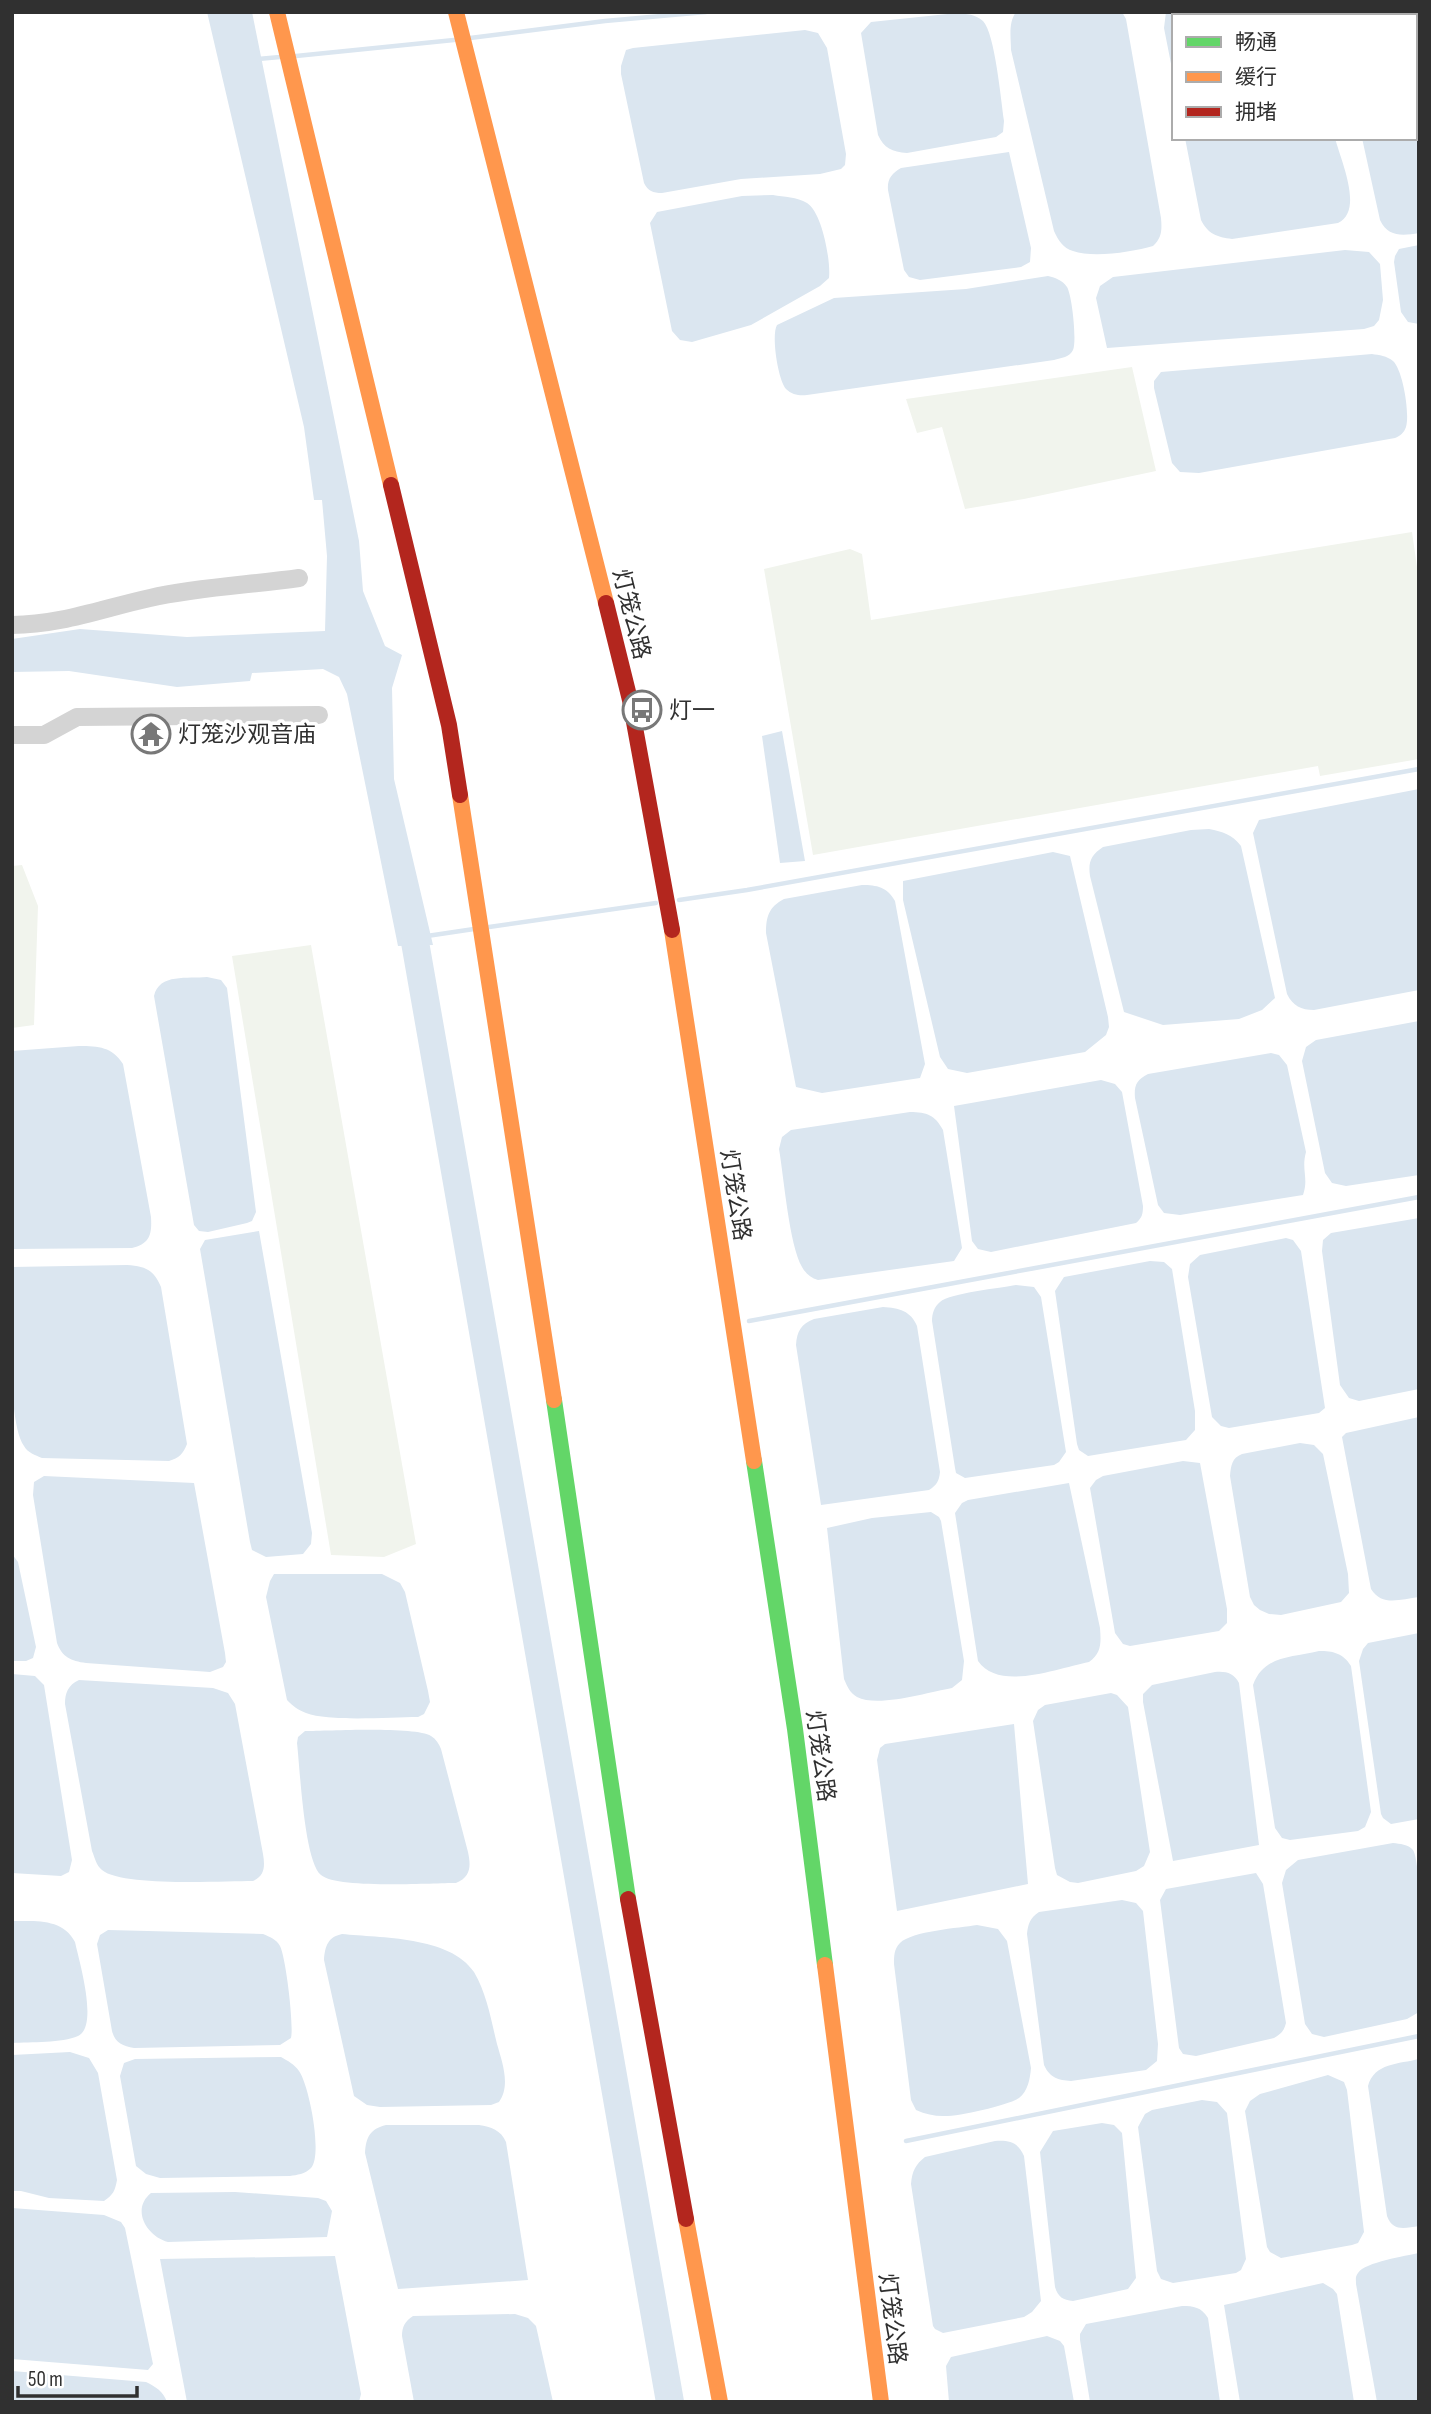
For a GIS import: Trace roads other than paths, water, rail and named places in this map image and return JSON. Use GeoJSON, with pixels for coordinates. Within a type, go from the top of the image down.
{"type":"FeatureCollection","features":[{"type":"Feature","properties":{"kind":"street"},"geometry":{"type":"LineString","coordinates":[[277,12],[449,725],[636,1953],[720,2402]]}},
{"type":"Feature","properties":{"kind":"street","name":"灯笼公路"},"geometry":{"type":"LineString","coordinates":[[458,20],[630,700],[668,902],[795,1728],[881,2402]]}},
{"type":"Feature","properties":{"kind":"street"},"geometry":{"type":"LineString","coordinates":[[12,625],[32,625],[70,618],[152,597],[299,578]]}},
{"type":"Feature","properties":{"kind":"street"},"geometry":{"type":"LineString","coordinates":[[12,735],[44,735],[76,717],[318,715]]}},
{"type":"Feature","properties":{"kind":"waterway"},"geometry":{"type":"LineString","coordinates":[[470,38],[605,21],[706,12]]}},
{"type":"Feature","properties":{"kind":"waterway"},"geometry":{"type":"LineString","coordinates":[[296,56],[454,40]]}},
{"type":"Feature","properties":{"kind":"waterway"},"geometry":{"type":"LineString","coordinates":[[258,59],[280,57]]}},
{"type":"Feature","properties":{"kind":"waterway"},"geometry":{"type":"LineString","coordinates":[[679,900],[1419,769]]}},
{"type":"Feature","properties":{"kind":"waterway"},"geometry":{"type":"LineString","coordinates":[[489,927],[656,903]]}},
{"type":"Feature","properties":{"kind":"waterway"},"geometry":{"type":"LineString","coordinates":[[427,936],[474,929]]}},
{"type":"Feature","properties":{"kind":"waterway"},"geometry":{"type":"LineString","coordinates":[[415,942],[670,2402]]}},
{"type":"Feature","properties":{"kind":"waterway"},"geometry":{"type":"LineString","coordinates":[[749,1321],[1419,1197]]}},
{"type":"Feature","properties":{"kind":"waterway"},"geometry":{"type":"LineString","coordinates":[[906,2141],[1419,2036]]}},
{"type":"Feature","properties":{"kind":"place","name":"灯一"},"geometry":{"type":"Point","coordinates":[642,710]}},
{"type":"Feature","properties":{"kind":"place","name":"灯笼沙观音庙"},"geometry":{"type":"Point","coordinates":[151,734]}}]}
